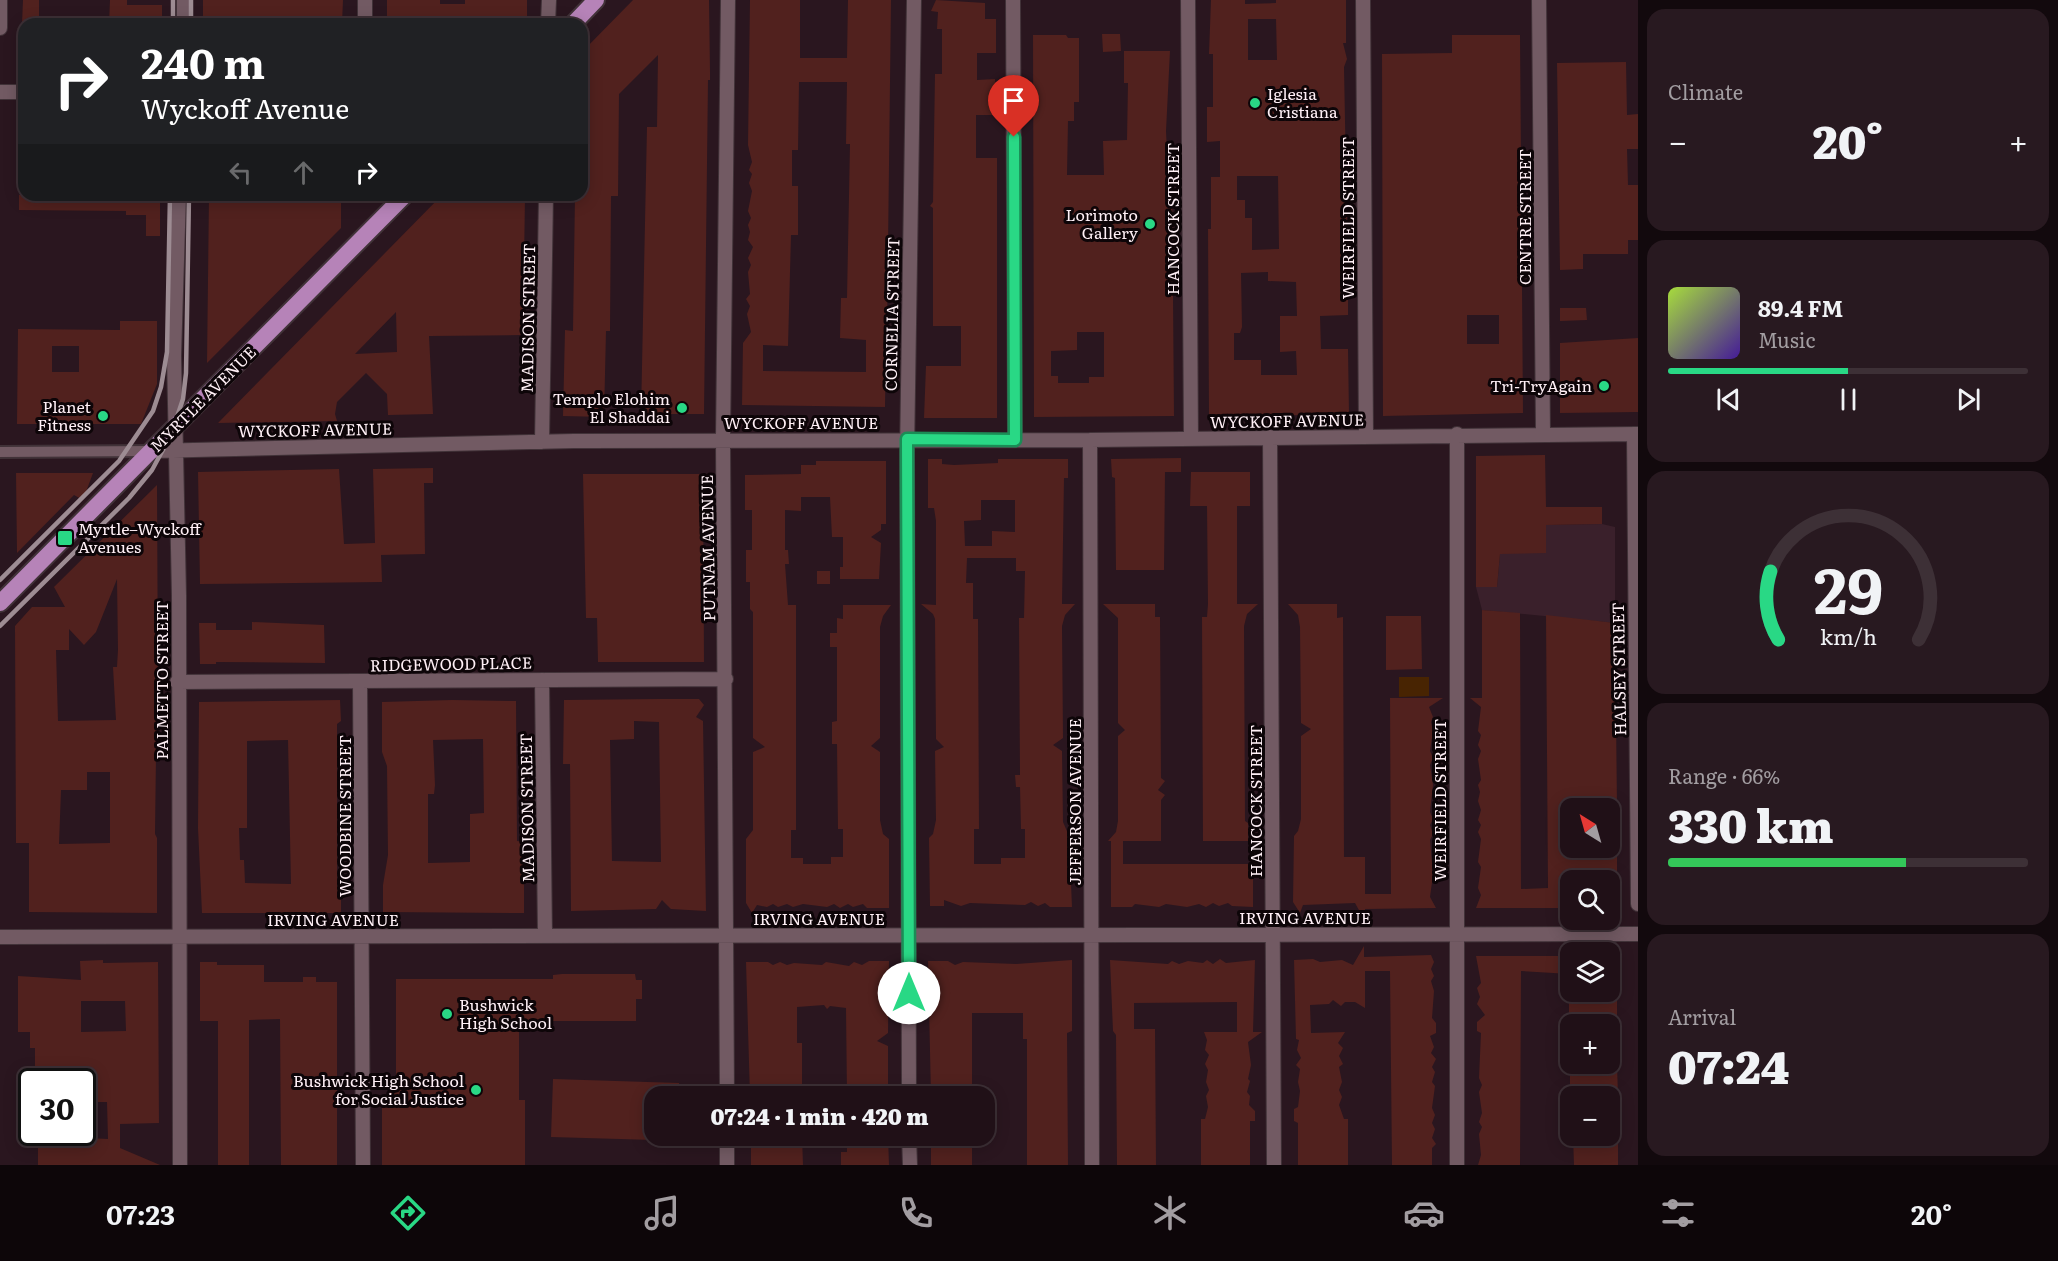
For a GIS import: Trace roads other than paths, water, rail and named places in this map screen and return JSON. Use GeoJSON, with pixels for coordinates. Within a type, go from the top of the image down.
{"type":"FeatureCollection","features":[{"type":"Feature","properties":{"kind":"main road"},"geometry":{"type":"LineString","coordinates":[[579,18],[596,0]]}},
{"type":"Feature","properties":{"kind":"main road","name":"MYRTLE AVENUE"},"geometry":{"type":"LineString","coordinates":[[0,603],[399,201]]}},
{"type":"Feature","properties":{"kind":"street"},"geometry":{"type":"LineString","coordinates":[[0,0],[0,28]]}},
{"type":"Feature","properties":{"kind":"street"},"geometry":{"type":"LineString","coordinates":[[184,0],[184,18]]}},
{"type":"Feature","properties":{"kind":"street"},"geometry":{"type":"LineString","coordinates":[[365,0],[365,18]]}},
{"type":"Feature","properties":{"kind":"street"},"geometry":{"type":"LineString","coordinates":[[548,18],[549,0]]}},
{"type":"Feature","properties":{"kind":"street","name":"PUTNAM AVENUE"},"geometry":{"type":"LineString","coordinates":[[727,1086],[723,440],[728,0]]}},
{"type":"Feature","properties":{"kind":"street","name":"CORNELIA STREET"},"geometry":{"type":"LineString","coordinates":[[909,1086],[907,439],[914,0]]}},
{"type":"Feature","properties":{"kind":"street"},"geometry":{"type":"LineString","coordinates":[[1013,0],[1015,440]]}},
{"type":"Feature","properties":{"kind":"street","name":"HANCOCK STREET"},"geometry":{"type":"LineString","coordinates":[[1188,0],[1191,439]]}},
{"type":"Feature","properties":{"kind":"street","name":"WEIRFIELD STREET"},"geometry":{"type":"LineString","coordinates":[[1363,0],[1366,436]]}},
{"type":"Feature","properties":{"kind":"street","name":"CENTRE STREET"},"geometry":{"type":"LineString","coordinates":[[1539,0],[1543,433]]}},
{"type":"Feature","properties":{"kind":"street"},"geometry":{"type":"LineString","coordinates":[[0,92],[18,92]]}},
{"type":"Feature","properties":{"kind":"street","name":"PALMETTO STREET"},"geometry":{"type":"LineString","coordinates":[[179,201],[174,356],[179,596],[177,682],[180,1165]]}},
{"type":"Feature","properties":{"kind":"street","name":"MADISON STREET"},"geometry":{"type":"LineString","coordinates":[[542,442],[546,201]]}},
{"type":"Feature","properties":{"kind":"street","name":"WYCKOFF AVENUE"},"geometry":{"type":"LineString","coordinates":[[0,452],[723,440],[1090,440],[1543,433],[1636,434]]}},
{"type":"Feature","properties":{"kind":"street","name":"WEIRFIELD STREET"},"geometry":{"type":"LineString","coordinates":[[1457,434],[1457,1165]]}},
{"type":"Feature","properties":{"kind":"street","name":"HALSEY STREET"},"geometry":{"type":"LineString","coordinates":[[1636,434],[1638,904]]}},
{"type":"Feature","properties":{"kind":"street","name":"HANCOCK STREET"},"geometry":{"type":"LineString","coordinates":[[1270,437],[1274,1165]]}},
{"type":"Feature","properties":{"kind":"street","name":"JEFFERSON AVENUE"},"geometry":{"type":"LineString","coordinates":[[1090,440],[1092,1165]]}},
{"type":"Feature","properties":{"kind":"street","name":"RIDGEWOOD PLACE"},"geometry":{"type":"LineString","coordinates":[[177,682],[726,679]]}},
{"type":"Feature","properties":{"kind":"street","name":"MADISON STREET"},"geometry":{"type":"LineString","coordinates":[[542,680],[545,936]]}},
{"type":"Feature","properties":{"kind":"street","name":"WOODBINE STREET"},"geometry":{"type":"LineString","coordinates":[[360,682],[363,1165]]}},
{"type":"Feature","properties":{"kind":"street","name":"IRVING AVENUE"},"geometry":{"type":"LineString","coordinates":[[0,938],[1638,934]]}},
{"type":"Feature","properties":{"kind":"street"},"geometry":{"type":"LineString","coordinates":[[727,1146],[727,1165]]}},
{"type":"Feature","properties":{"kind":"street"},"geometry":{"type":"LineString","coordinates":[[909,1146],[910,1165]]}},
{"type":"Feature","properties":{"kind":"railway"},"geometry":{"type":"LineString","coordinates":[[173,0],[173,18]]}},
{"type":"Feature","properties":{"kind":"railway"},"geometry":{"type":"LineString","coordinates":[[191,0],[191,18]]}},
{"type":"Feature","properties":{"kind":"railway"},"geometry":{"type":"LineString","coordinates":[[0,580],[119,461],[153,411],[161,387],[167,352],[170,201]]}},
{"type":"Feature","properties":{"kind":"railway"},"geometry":{"type":"LineString","coordinates":[[0,626],[129,498],[152,470],[171,435],[183,399],[186,373],[189,201]]}},
{"type":"Feature","properties":{"kind":"place","name":"Iglesia Cristiana"},"geometry":{"type":"Point","coordinates":[1255,103]}},
{"type":"Feature","properties":{"kind":"place","name":"Lorimoto Gallery"},"geometry":{"type":"Point","coordinates":[1150,224]}},
{"type":"Feature","properties":{"kind":"place","name":"Tri-TryAgain"},"geometry":{"type":"Point","coordinates":[1604,386]}},
{"type":"Feature","properties":{"kind":"place","name":"Templo Elohim El Shaddai"},"geometry":{"type":"Point","coordinates":[682,408]}},
{"type":"Feature","properties":{"kind":"place","name":"Planet Fitness"},"geometry":{"type":"Point","coordinates":[103,416]}},
{"type":"Feature","properties":{"kind":"place","name":"Myrtle–Wyckoff Avenues"},"geometry":{"type":"Point","coordinates":[65,538]}},
{"type":"Feature","properties":{"kind":"place","name":"Bushwick High School"},"geometry":{"type":"Point","coordinates":[447,1014]}},
{"type":"Feature","properties":{"kind":"place","name":"Bushwick High School for Social Justice"},"geometry":{"type":"Point","coordinates":[476,1090]}}]}
